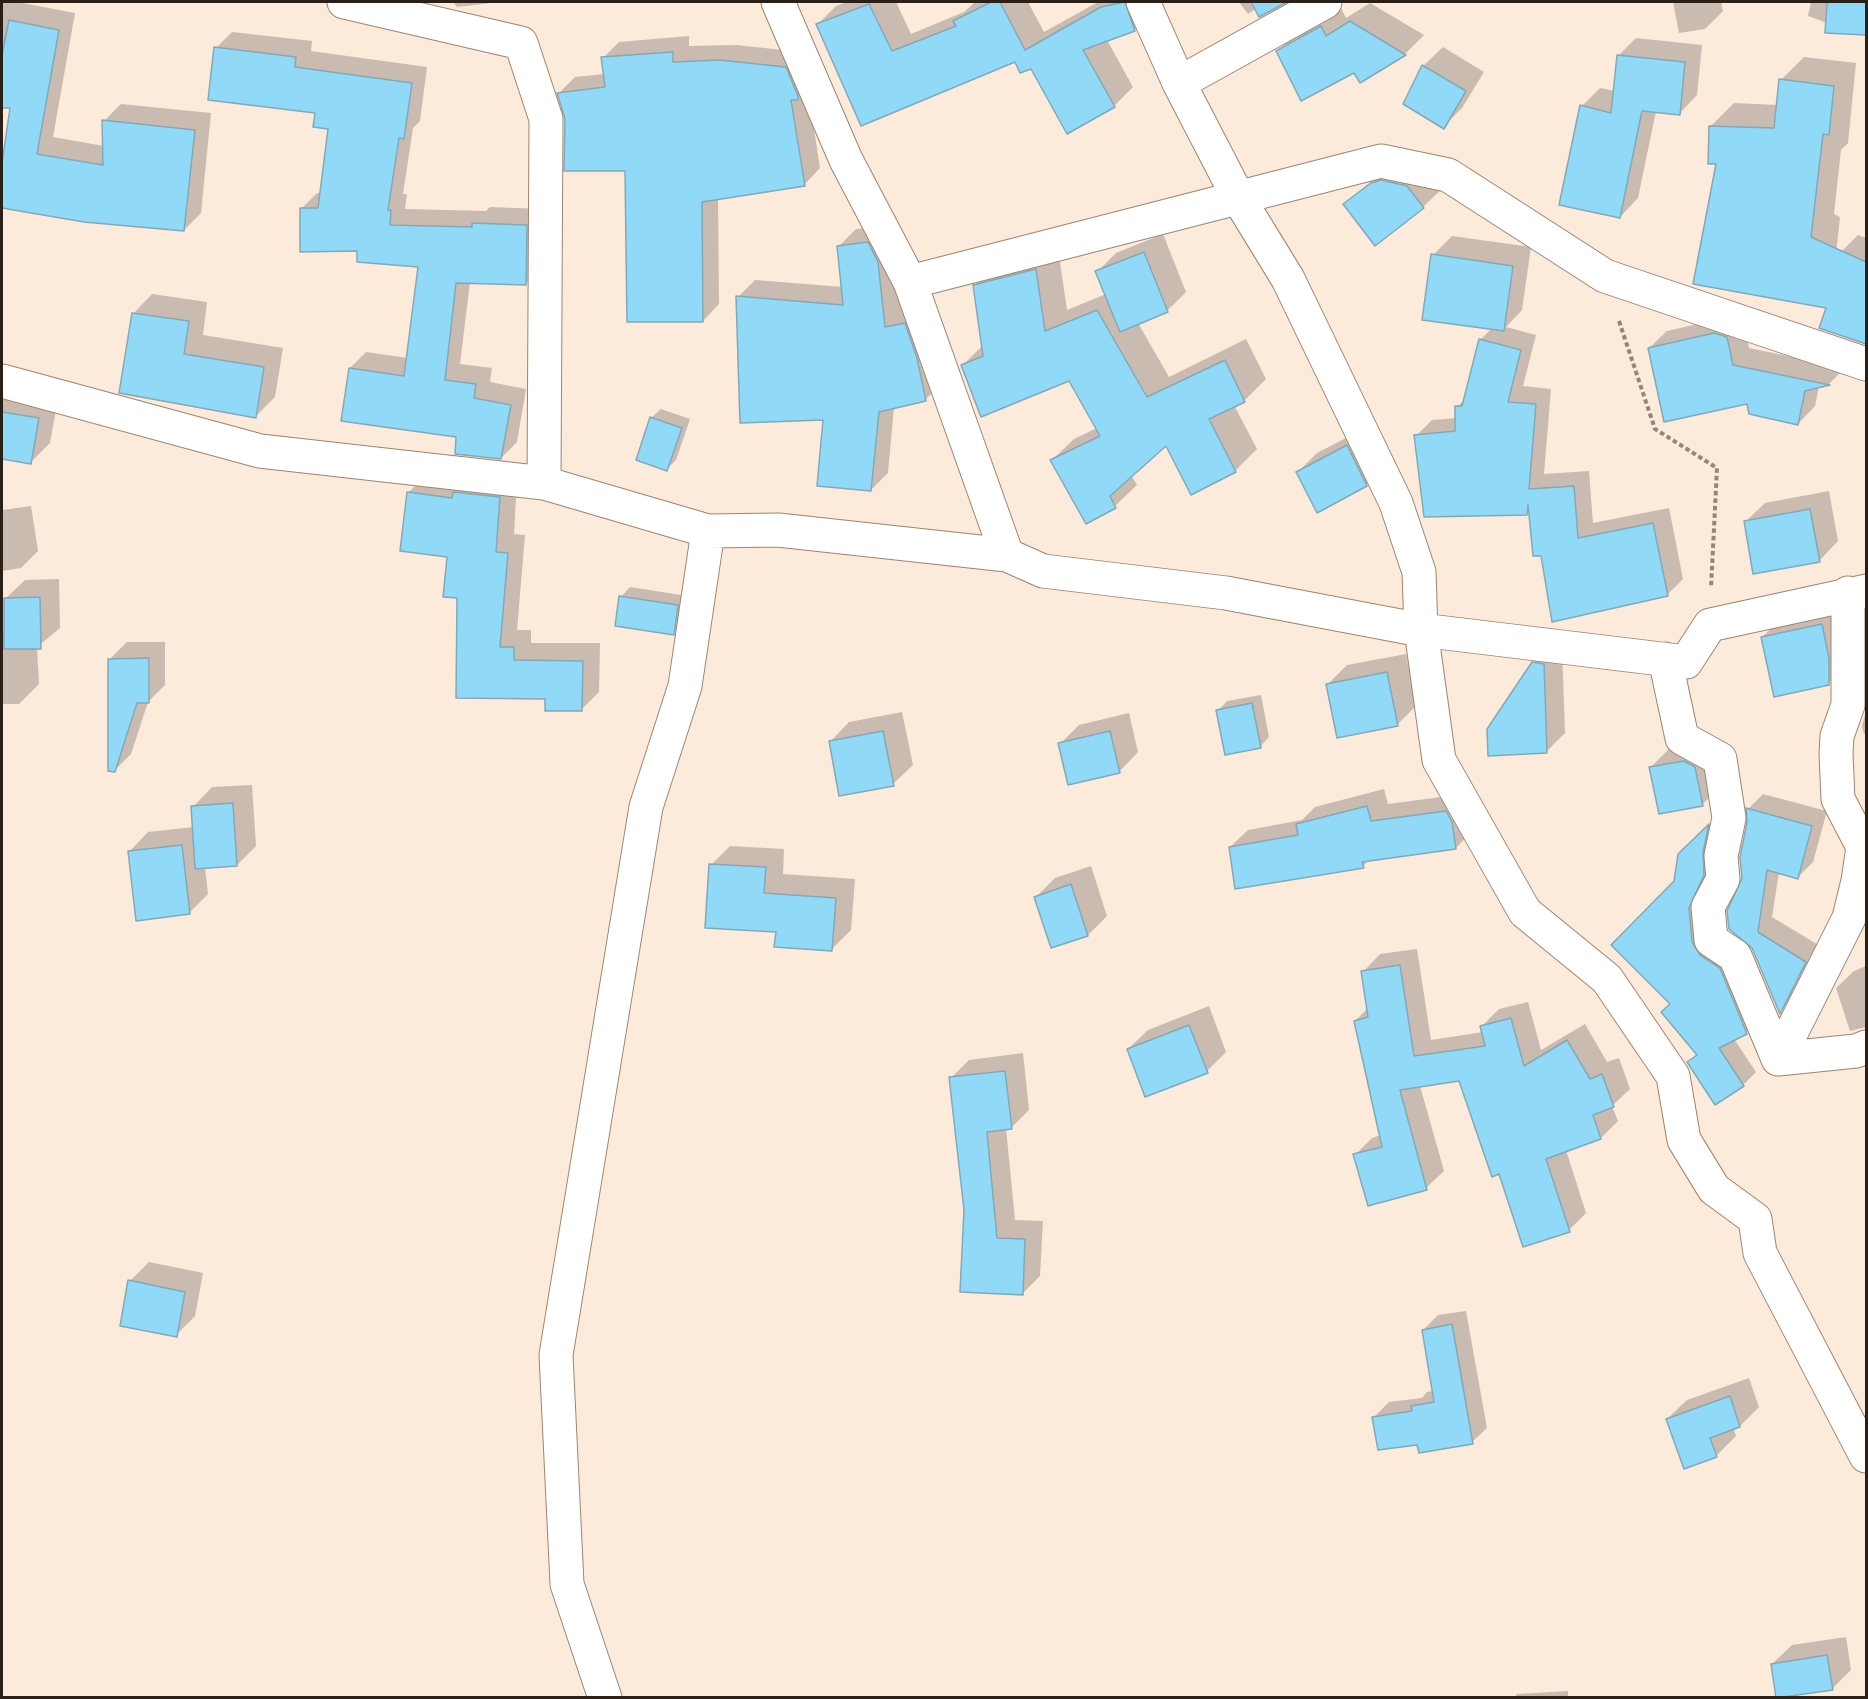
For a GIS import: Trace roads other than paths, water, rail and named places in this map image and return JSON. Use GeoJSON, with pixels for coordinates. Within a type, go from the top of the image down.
{"type":"FeatureCollection","features":[{"type":"Feature","properties":{"kind":"street"},"geometry":{"type":"LineString","coordinates":[[344,2],[521,43],[546,119],[544,483]]}},
{"type":"Feature","properties":{"kind":"street"},"geometry":{"type":"LineString","coordinates":[[778,2],[846,160],[910,282],[1007,555]]}},
{"type":"Feature","properties":{"kind":"street"},"geometry":{"type":"LineString","coordinates":[[1143,2],[1179,83],[1239,199],[1288,279],[1396,503],[1419,572],[1421,630],[1439,760],[1525,912],[1607,979],[1673,1076],[1684,1140],[1714,1189],[1755,1219],[1760,1253],[1866,1456]]}},
{"type":"Feature","properties":{"kind":"street"},"geometry":{"type":"LineString","coordinates":[[1179,83],[1325,2]]}},
{"type":"Feature","properties":{"kind":"street"},"geometry":{"type":"LineString","coordinates":[[910,282],[1381,161],[1448,175],[1605,276],[1866,364]]}},
{"type":"Feature","properties":{"kind":"street"},"geometry":{"type":"LineString","coordinates":[[2,381],[260,452],[544,483],[708,531],[778,530],[1007,555],[1043,571],[1226,593],[1421,630],[1686,662],[1710,625],[1857,592],[1848,705],[1837,736],[1836,754],[1838,800],[1863,847],[1858,881],[1849,918],[1778,1059]]}},
{"type":"Feature","properties":{"kind":"street"},"geometry":{"type":"LineString","coordinates":[[605,1698],[567,1584],[556,1355],[646,807],[685,686],[708,531]]}},
{"type":"Feature","properties":{"kind":"street"},"geometry":{"type":"LineString","coordinates":[[1665,659],[1682,738],[1720,759],[1729,818],[1721,856],[1723,879],[1708,907],[1711,939],[1736,956],[1778,1059]]}},
{"type":"Feature","properties":{"kind":"street"},"geometry":{"type":"LineString","coordinates":[[1778,1059],[1856,1051],[1866,1047]]}}]}
